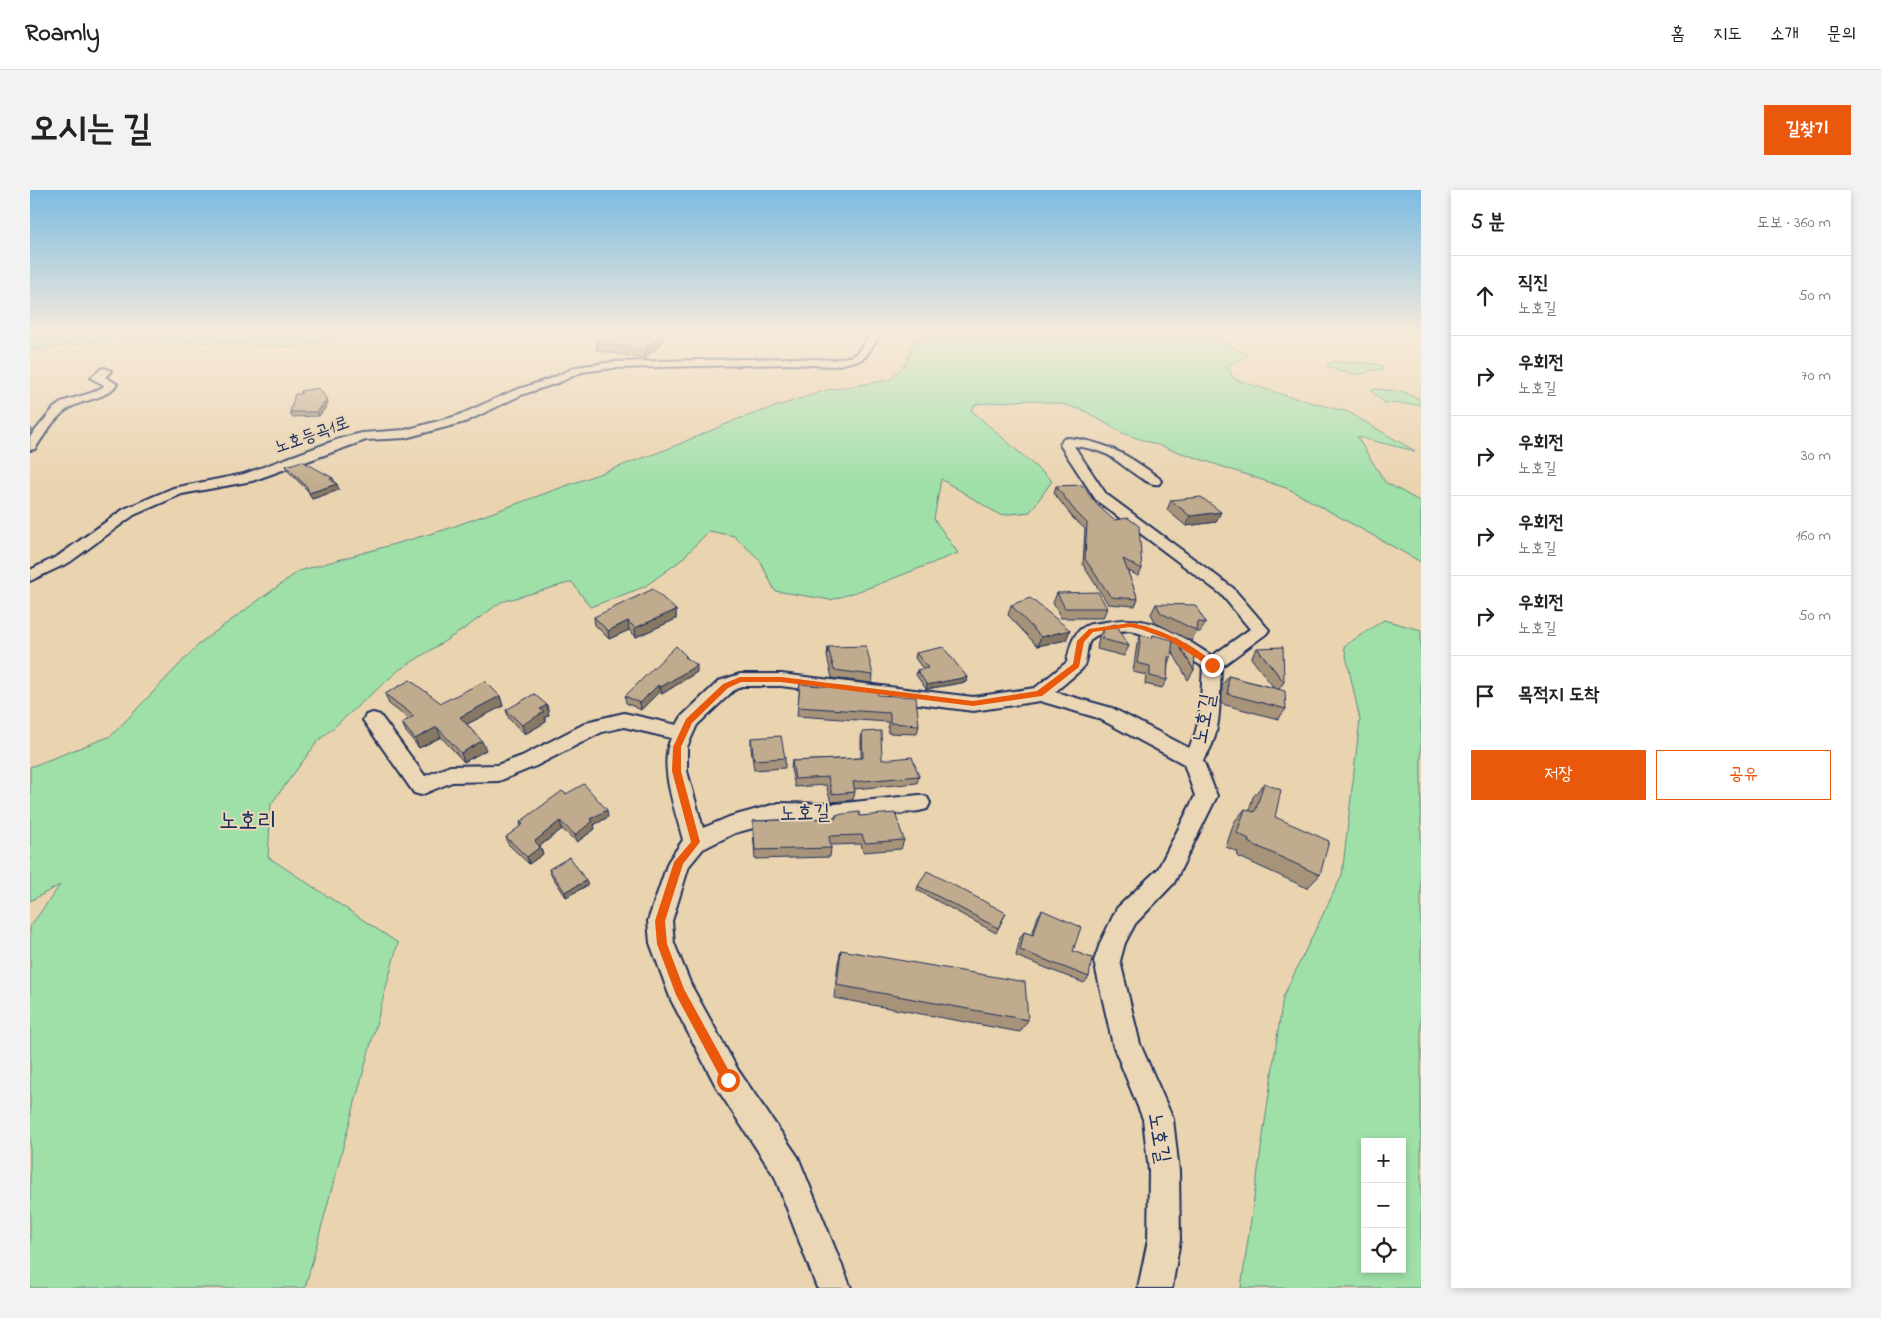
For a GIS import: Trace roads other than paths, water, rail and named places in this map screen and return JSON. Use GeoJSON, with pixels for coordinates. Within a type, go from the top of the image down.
{"type":"FeatureCollection","features":[{"type":"Feature","properties":{"kind":"street"},"geometry":{"type":"LineString","coordinates":[[30,446],[62,407],[73,400],[99,394],[109,388],[111,384]]}},
{"type":"Feature","properties":{"kind":"street","name":"노호등곡1로"},"geometry":{"type":"LineString","coordinates":[[30,576],[64,559],[129,512],[178,491],[247,478],[347,441],[366,436],[405,434],[461,419],[517,393],[543,384]]}},
{"type":"Feature","properties":{"kind":"street"},"geometry":{"type":"LineString","coordinates":[[1154,481],[1118,453],[1081,442],[1068,442],[1066,445],[1101,497],[1227,591],[1260,630],[1212,665]]}},
{"type":"Feature","properties":{"kind":"street","name":"노호길"},"geometry":{"type":"LineString","coordinates":[[1040,694],[1076,665],[1080,641],[1091,630],[1115,626],[1141,626],[1170,638],[1212,665],[1206,726],[1199,754],[1192,759],[1201,778],[1206,796],[1166,876],[1126,916],[1113,941],[1107,961],[1127,1044],[1158,1119],[1164,1171],[1164,1240],[1155,1288]]}},
{"type":"Feature","properties":{"kind":"street"},"geometry":{"type":"LineString","coordinates":[[695,842],[677,771],[677,747],[689,722],[726,686],[740,680],[781,680],[973,704],[1040,694],[1105,713],[1192,759]]}},
{"type":"Feature","properties":{"kind":"street"},"geometry":{"type":"LineString","coordinates":[[373,720],[421,787],[450,774],[499,773],[530,761],[597,726],[624,720],[683,734]]}},
{"type":"Feature","properties":{"kind":"street","name":"노호길"},"geometry":{"type":"LineString","coordinates":[[834,1288],[787,1168],[728,1080],[680,992],[662,944],[660,921],[679,862],[695,842],[729,826],[779,812],[835,813],[919,803]]}},
{"type":"Feature","properties":{"kind":"district","name":"노호리"},"geometry":{"type":"Point","coordinates":[248,822]}}]}
